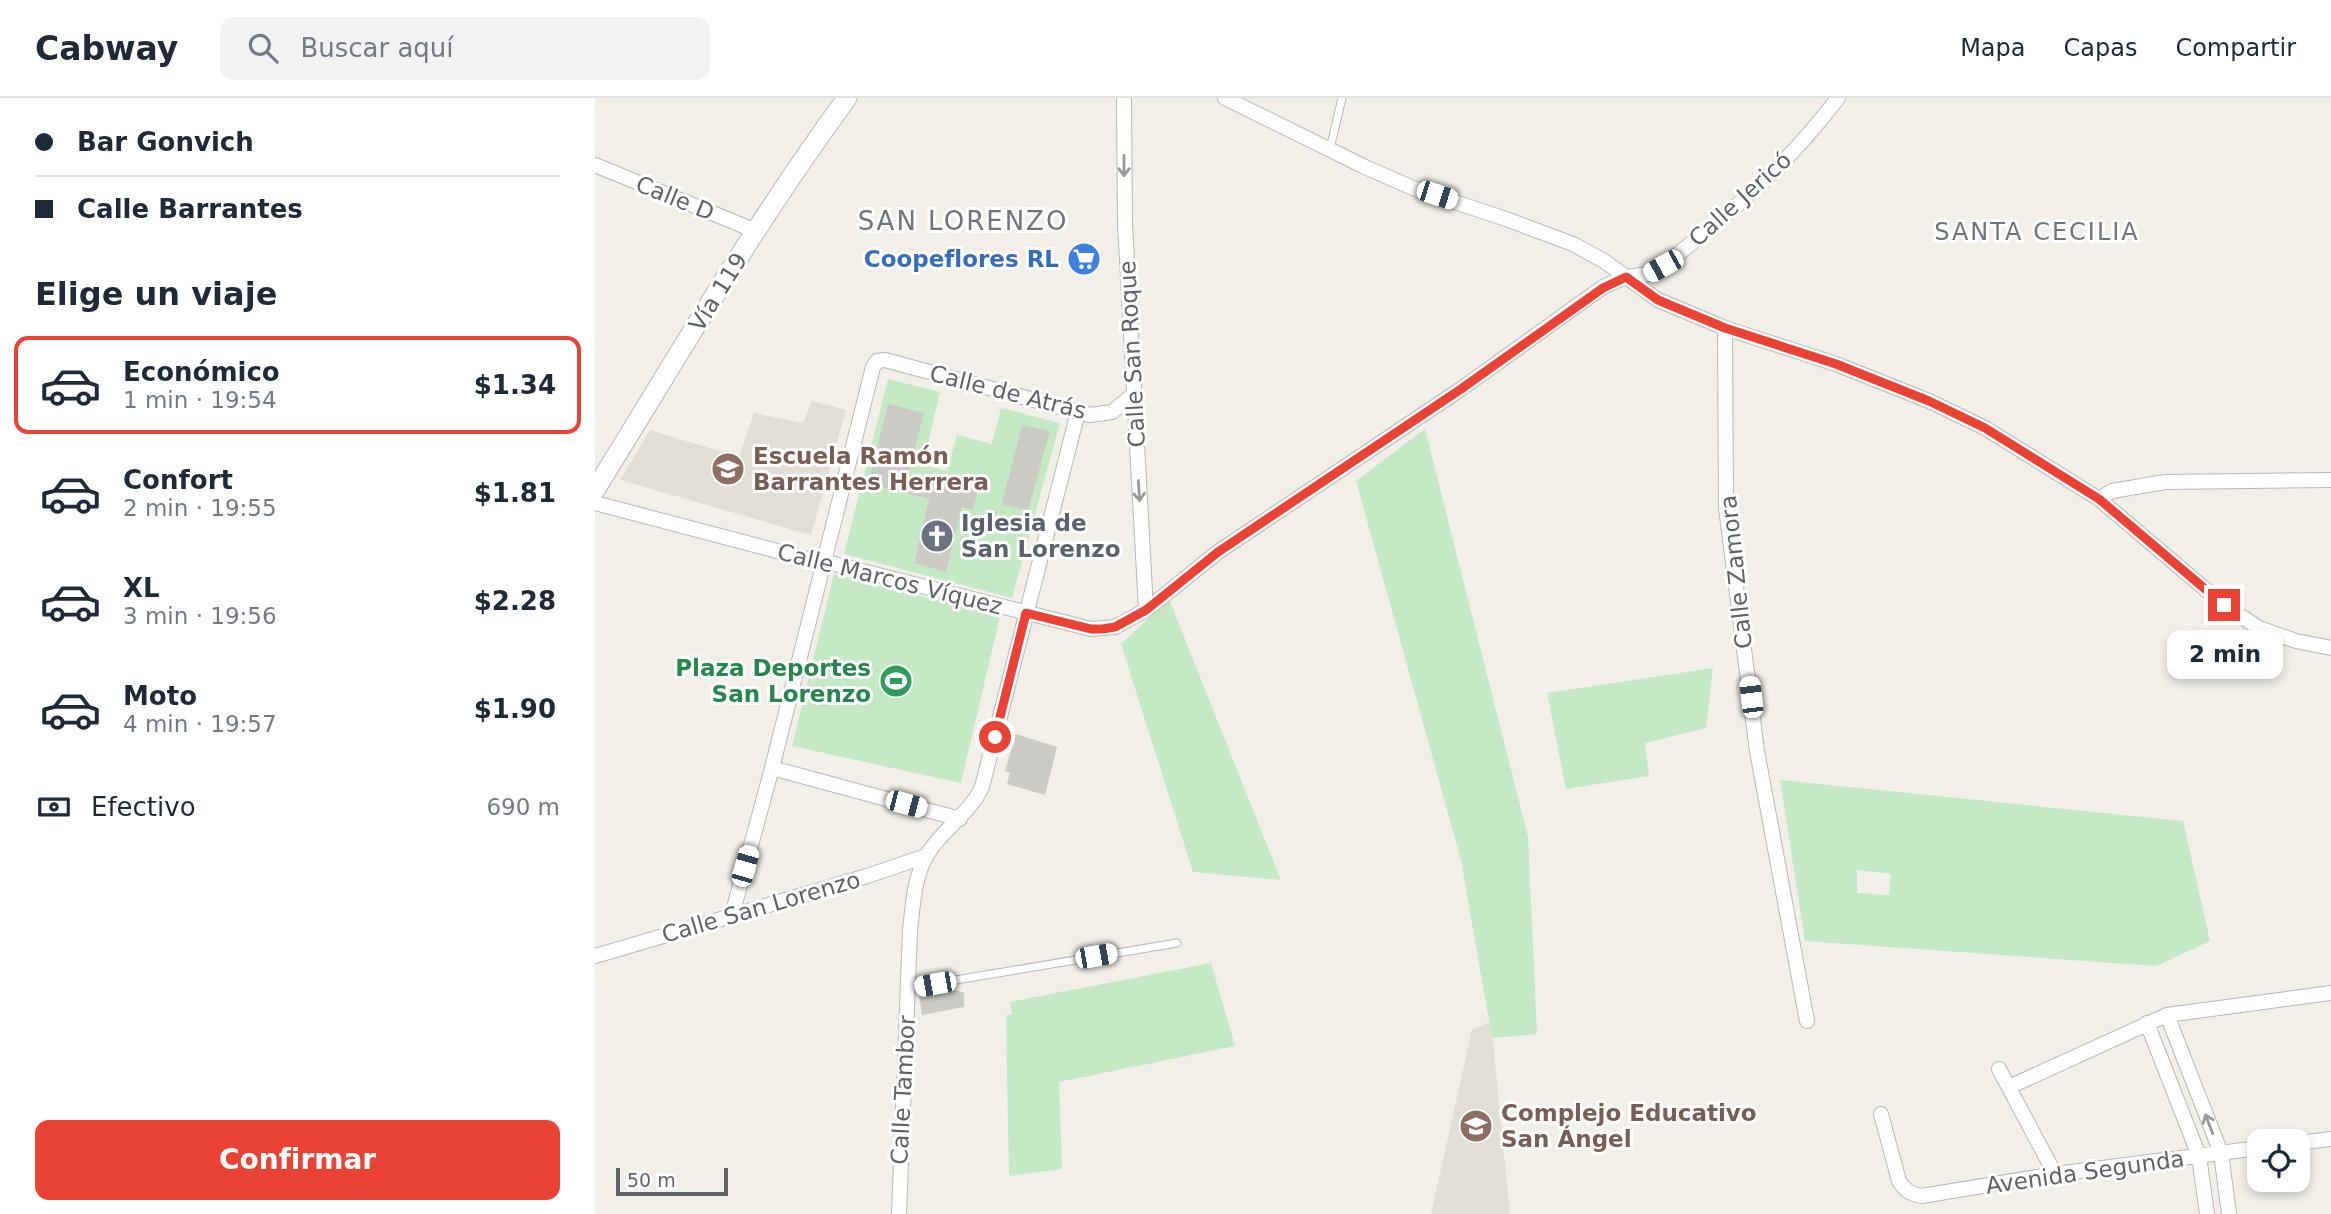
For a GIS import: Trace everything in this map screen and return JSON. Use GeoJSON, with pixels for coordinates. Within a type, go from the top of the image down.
{"type":"FeatureCollection","features":[{"type":"Feature","properties":{"kind":"main road","name":"Vía 119"},"geometry":{"type":"LineString","coordinates":[[595,490],[756,231],[806,154],[847,98]]}},
{"type":"Feature","properties":{"kind":"street","name":"Calle San Roque"},"geometry":{"type":"LineString","coordinates":[[1124,98],[1125,224],[1146,610]]}},
{"type":"Feature","properties":{"kind":"street"},"geometry":{"type":"LineString","coordinates":[[1225,98],[1413,188],[1573,244],[1604,261],[1658,300],[1725,328],[1836,364],[1929,401],[1985,428],[2099,499],[2224,605],[2259,628],[2296,641],[2331,648]]}},
{"type":"Feature","properties":{"kind":"street","name":"Calle Jericó"},"geometry":{"type":"LineString","coordinates":[[1626,277],[1649,274],[1663,266],[1745,201],[1814,130],[1837,98]]}},
{"type":"Feature","properties":{"kind":"street","name":"Calle D"},"geometry":{"type":"LineString","coordinates":[[595,165],[756,231]]}},
{"type":"Feature","properties":{"kind":"street","name":"Calle Marcos Víquez"},"geometry":{"type":"LineString","coordinates":[[595,503],[797,557],[823,561],[1091,629],[1115,627],[1146,610],[1218,552],[1461,389],[1603,288],[1626,277]]}},
{"type":"Feature","properties":{"kind":"street","name":"Calle Zamora"},"geometry":{"type":"LineString","coordinates":[[1725,328],[1728,522],[1757,751],[1807,1021]]}},
{"type":"Feature","properties":{"kind":"street","name":"Calle de Atrás"},"geometry":{"type":"LineString","coordinates":[[823,561],[873,367],[877,361],[885,360],[1090,415],[1112,412],[1133,395]]}},
{"type":"Feature","properties":{"kind":"street","name":"Calle Tambor"},"geometry":{"type":"LineString","coordinates":[[899,1214],[910,930],[915,885],[926,856],[974,803],[982,787],[1078,412]]}},
{"type":"Feature","properties":{"kind":"street"},"geometry":{"type":"LineString","coordinates":[[2099,499],[2112,491],[2165,482],[2331,480]]}},
{"type":"Feature","properties":{"kind":"street"},"geometry":{"type":"LineString","coordinates":[[731,915],[772,768],[823,561]]}},
{"type":"Feature","properties":{"kind":"street"},"geometry":{"type":"LineString","coordinates":[[772,768],[960,818]]}},
{"type":"Feature","properties":{"kind":"street","name":"Calle San Lorenzo"},"geometry":{"type":"LineString","coordinates":[[595,956],[926,856]]}},
{"type":"Feature","properties":{"kind":"street"},"geometry":{"type":"LineString","coordinates":[[2009,1087],[2167,1015],[2331,993]]}},
{"type":"Feature","properties":{"kind":"street"},"geometry":{"type":"LineString","coordinates":[[2167,1015],[2221,1153],[2229,1214]]}},
{"type":"Feature","properties":{"kind":"street"},"geometry":{"type":"LineString","coordinates":[[2147,1023],[2199,1156],[2207,1214]]}},
{"type":"Feature","properties":{"kind":"street"},"geometry":{"type":"LineString","coordinates":[[1999,1069],[2055,1174]]}},
{"type":"Feature","properties":{"kind":"street","name":"Avenida Segunda"},"geometry":{"type":"LineString","coordinates":[[1881,1114],[1899,1181],[1903,1188],[1912,1194],[1922,1196],[2055,1174],[2247,1150]]}},
{"type":"Feature","properties":{"kind":"street"},"geometry":{"type":"LineString","coordinates":[[2310,1142],[2331,1139]]}},
{"type":"Feature","properties":{"kind":"lane"},"geometry":{"type":"LineString","coordinates":[[1330,150],[1342,98]]}},
{"type":"Feature","properties":{"kind":"lane"},"geometry":{"type":"LineString","coordinates":[[908,988],[1177,943]]}},
{"type":"Feature","properties":{"kind":"shaded area","name":"Escuela Ramón Barrantes Herrera"},"geometry":{"type":"Polygon","coordinates":[[[812,401],[846,410],[811,535],[620,480],[650,430],[739,457],[754,413],[803,423],[812,401]]]}},
{"type":"Feature","properties":{"kind":"shaded area","name":"Complejo Educativo San Ángel"},"geometry":{"type":"Polygon","coordinates":[[[1491,1022],[1510,1214],[1431,1214],[1472,1029],[1491,1022]]]}},
{"type":"Feature","properties":{"kind":"green space"},"geometry":{"type":"Polygon","coordinates":[[[888,379],[940,392],[923,465],[947,471],[957,435],[992,444],[1001,408],[1060,423],[1012,598],[844,554],[888,379]],[[943,477],[942,482],[923,478],[918,497],[929,499],[914,563],[946,572],[962,507],[973,509],[978,489],[943,477]]]}},
{"type":"Feature","properties":{"kind":"green space"},"geometry":{"type":"Polygon","coordinates":[[[1425,429],[1528,837],[1537,1034],[1492,1038],[1461,860],[1356,481],[1425,429]]]}},
{"type":"Feature","properties":{"kind":"green space","name":"Plaza Deportes San Lorenzo"},"geometry":{"type":"Polygon","coordinates":[[[834,574],[1000,616],[961,783],[792,746],[834,574]]]}},
{"type":"Feature","properties":{"kind":"green space"},"geometry":{"type":"Polygon","coordinates":[[[1169,599],[1281,880],[1193,872],[1121,644],[1169,599]]]}},
{"type":"Feature","properties":{"kind":"green space"},"geometry":{"type":"Polygon","coordinates":[[[1713,668],[1706,728],[1645,743],[1649,776],[1566,789],[1547,693],[1713,668]]]}},
{"type":"Feature","properties":{"kind":"green space"},"geometry":{"type":"Polygon","coordinates":[[[1780,780],[2183,821],[2210,941],[2156,966],[1805,941],[1780,780]],[[1857,870],[1857,893],[1889,895],[1891,874],[1857,870]]]}},
{"type":"Feature","properties":{"kind":"green space"},"geometry":{"type":"Polygon","coordinates":[[[1211,963],[1235,1046],[1059,1082],[1062,1169],[1009,1176],[1006,1016],[1012,1014],[1010,1002],[1211,963]]]}},
{"type":"Feature","properties":{"kind":"building"},"geometry":{"type":"Polygon","coordinates":[[[888,404],[924,413],[908,474],[942,482],[943,476],[959,479],[958,484],[978,489],[973,510],[962,507],[946,572],[914,563],[929,499],[868,484],[888,404]]]}},
{"type":"Feature","properties":{"kind":"building"},"geometry":{"type":"Polygon","coordinates":[[[1022,425],[1050,431],[1028,510],[1002,504],[1022,425]]]}},
{"type":"Feature","properties":{"kind":"building"},"geometry":{"type":"Polygon","coordinates":[[[1016,734],[1057,747],[1045,795],[1007,784],[1010,772],[1005,771],[1016,734]]]}},
{"type":"Feature","properties":{"kind":"building"},"geometry":{"type":"Polygon","coordinates":[[[950,988],[964,993],[964,1007],[922,1015],[919,995],[950,988]]]}},
{"type":"Feature","properties":{"kind":"place","name":"Coopeflores RL"},"geometry":{"type":"Point","coordinates":[1084,259]}},
{"type":"Feature","properties":{"kind":"place","name":"Escuela Ramón Barrantes Herrera"},"geometry":{"type":"Point","coordinates":[728,469]}},
{"type":"Feature","properties":{"kind":"place","name":"Iglesia de San Lorenzo"},"geometry":{"type":"Point","coordinates":[937,536]}},
{"type":"Feature","properties":{"kind":"place","name":"Plaza Deportes San Lorenzo"},"geometry":{"type":"Point","coordinates":[896,681]}},
{"type":"Feature","properties":{"kind":"place","name":"Complejo Educativo San Ángel"},"geometry":{"type":"Point","coordinates":[1476,1126]}},
{"type":"Feature","properties":{"kind":"district","name":"SAN LORENZO"},"geometry":{"type":"Point","coordinates":[963,221]}},
{"type":"Feature","properties":{"kind":"district","name":"SANTA CECILIA"},"geometry":{"type":"Point","coordinates":[2037,232]}},
{"type":"Feature","properties":{"kind":"route"},"geometry":{"type":"LineString","coordinates":[[995,737],[1026,613],[1091,629],[1102,629],[1115,627],[1146,610],[1218,552],[1461,389],[1603,288],[1626,277],[1658,300],[1725,328],[1836,364],[1929,401],[1985,428],[2099,499],[2224,605]]}}]}
